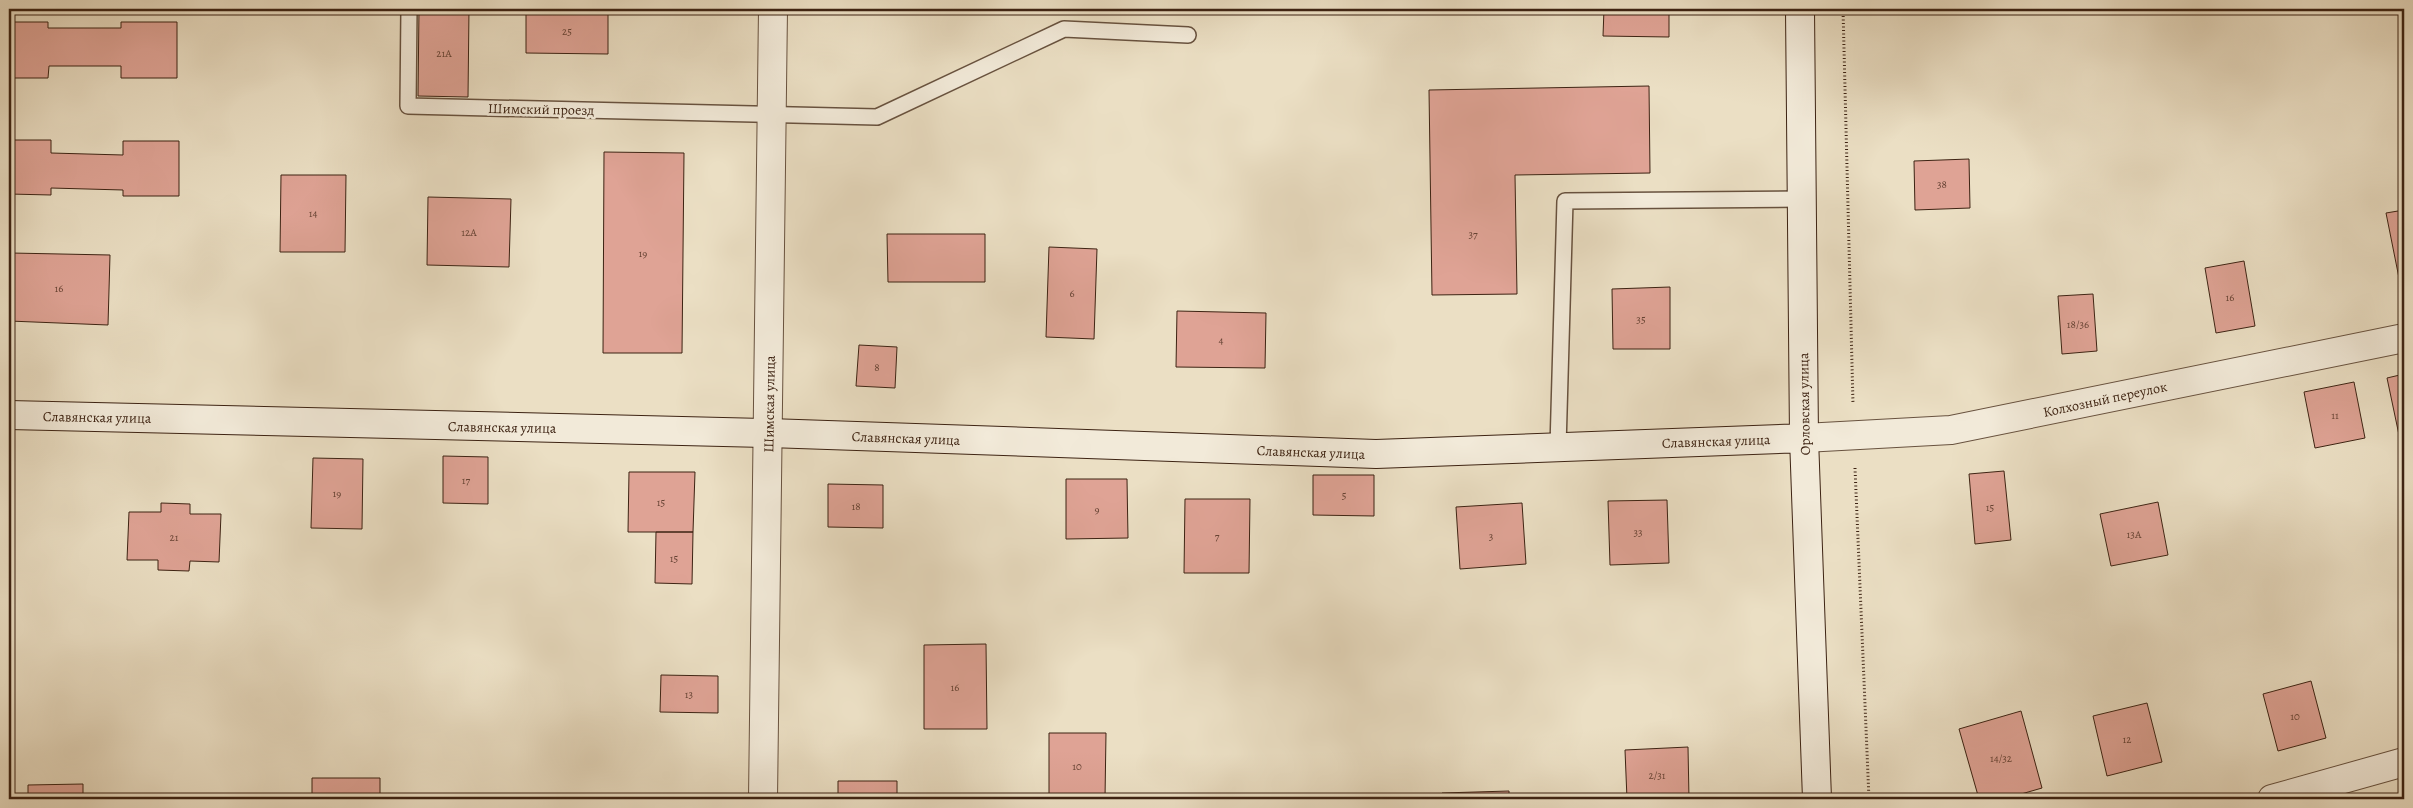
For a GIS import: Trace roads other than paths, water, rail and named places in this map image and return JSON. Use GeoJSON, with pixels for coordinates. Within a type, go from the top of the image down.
{"type":"FeatureCollection","features":[{"type":"Feature","properties":{"kind":"street","name":"Шимская улица"},"geometry":{"type":"LineString","coordinates":[[763,799],[773,9]]}},
{"type":"Feature","properties":{"kind":"street","name":"Орловская улица"},"geometry":{"type":"LineString","coordinates":[[1800,9],[1804,438],[1817,799]]}},
{"type":"Feature","properties":{"kind":"street","name":"Колхозный переулок"},"geometry":{"type":"LineString","coordinates":[[1804,438],[1951,430],[2404,338]]}},
{"type":"Feature","properties":{"kind":"street","name":"Славянская улица"},"geometry":{"type":"LineString","coordinates":[[9,415],[769,433],[1376,454],[1804,438]]}},
{"type":"Feature","properties":{"kind":"street"},"geometry":{"type":"LineString","coordinates":[[2272,799],[2404,762]]}},
{"type":"Feature","properties":{"kind":"lane","name":"Шимский проезд"},"geometry":{"type":"LineString","coordinates":[[409,9],[408,106],[771,114]]}},
{"type":"Feature","properties":{"kind":"lane"},"geometry":{"type":"LineString","coordinates":[[771,114],[878,117],[1064,29],[1188,35]]}},
{"type":"Feature","properties":{"kind":"lane"},"geometry":{"type":"LineString","coordinates":[[1558,447],[1565,201],[1802,200]]}}]}
